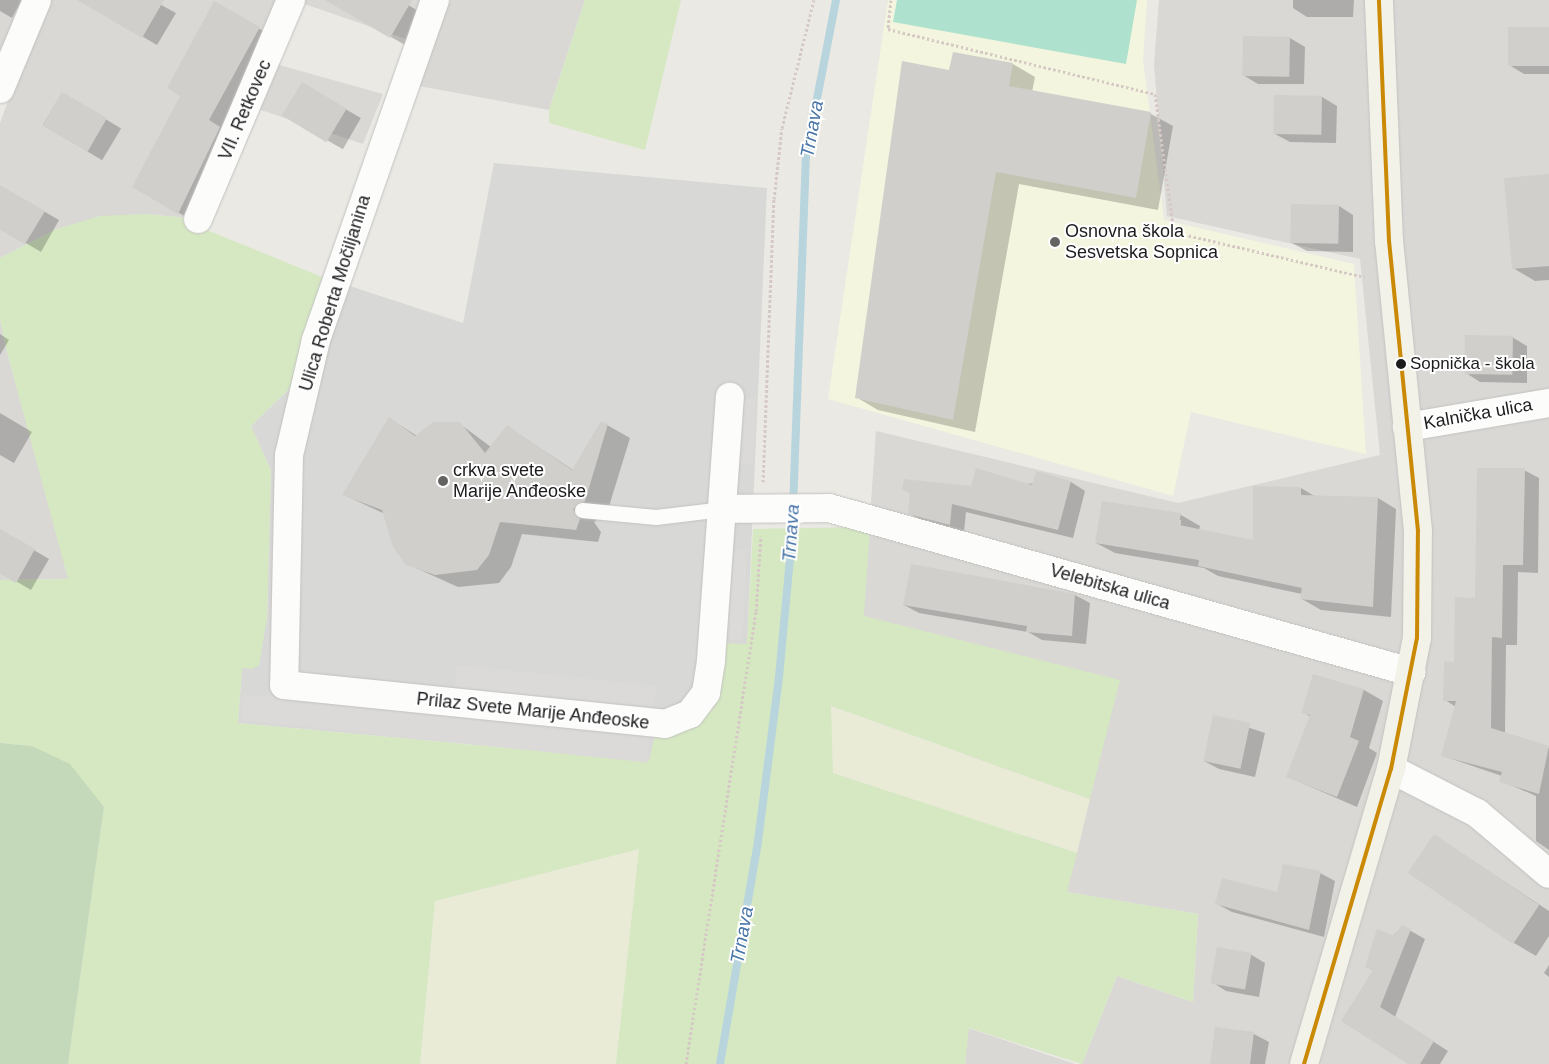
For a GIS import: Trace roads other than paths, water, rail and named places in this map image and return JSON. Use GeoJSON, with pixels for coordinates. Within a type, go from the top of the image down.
{"type":"FeatureCollection","features":[{"type":"Feature","properties":{"kind":"street"},"geometry":{"type":"LineString","coordinates":[[2,77],[37,0]]}},
{"type":"Feature","properties":{"kind":"street","name":"VII. Retkovec"},"geometry":{"type":"LineString","coordinates":[[198,219],[291,0]]}},
{"type":"Feature","properties":{"kind":"street","name":"Ulica Roberta Močiljanina"},"geometry":{"type":"LineString","coordinates":[[284,685],[289,455],[316,340],[435,0]]}},
{"type":"Feature","properties":{"kind":"street"},"geometry":{"type":"LineString","coordinates":[[1304,1064],[1391,769],[1411,672],[1419,587],[1407,427],[1383,164],[1379,0]]}},
{"type":"Feature","properties":{"kind":"street","name":"Prilaz Svete Marije Anđeoske"},"geometry":{"type":"LineString","coordinates":[[284,685],[665,724],[690,714],[706,693],[730,398]]}},
{"type":"Feature","properties":{"kind":"street","name":"Kalnička ulica"},"geometry":{"type":"LineString","coordinates":[[1407,427],[1549,403]]}},
{"type":"Feature","properties":{"kind":"street","name":"Velebitska ulica"},"geometry":{"type":"LineString","coordinates":[[722,509],[767,507],[829,508],[1411,672]]}},
{"type":"Feature","properties":{"kind":"street"},"geometry":{"type":"LineString","coordinates":[[1391,769],[1477,813],[1549,874]]}},
{"type":"Feature","properties":{"kind":"lane"},"geometry":{"type":"LineString","coordinates":[[582,510],[656,517],[722,509]]}},
{"type":"Feature","properties":{"kind":"waterway","name":"Trnava"},"geometry":{"type":"LineString","coordinates":[[720,1064],[758,841],[779,677],[792,536],[806,156],[836,0]]}},
{"type":"Feature","properties":{"kind":"place","name":"Osnovna škola Sesvetska Sopnica"},"geometry":{"type":"Point","coordinates":[1055,242]}},
{"type":"Feature","properties":{"kind":"place","name":"Sopnička - škola"},"geometry":{"type":"Point","coordinates":[1401,364]}},
{"type":"Feature","properties":{"kind":"place","name":"crkva svete Marije Anđeoske"},"geometry":{"type":"Point","coordinates":[443,481]}}]}
